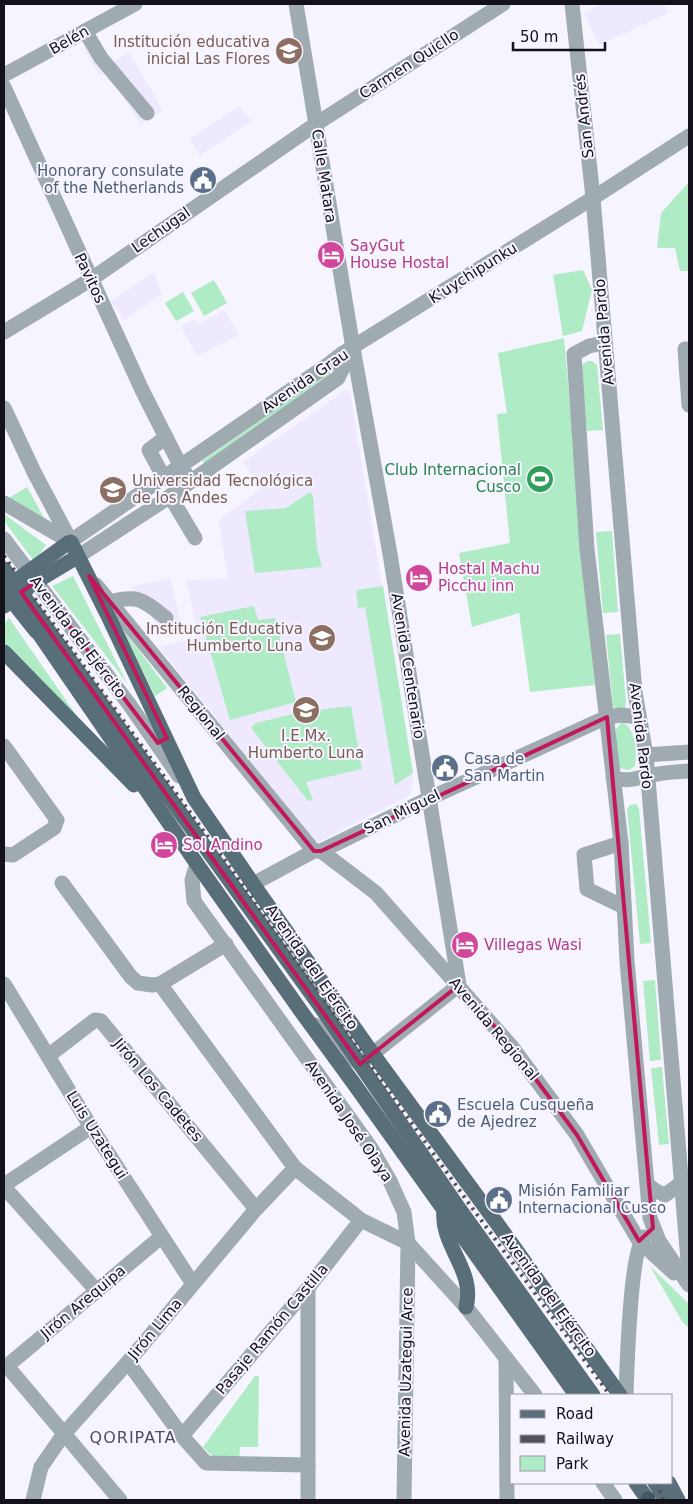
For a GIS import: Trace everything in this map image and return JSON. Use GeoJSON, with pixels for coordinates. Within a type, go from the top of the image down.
{"type":"FeatureCollection","features":[{"type":"Feature","properties":{"kind":"main road"},"geometry":{"type":"LineString","coordinates":[[4,590],[69,542],[89,576],[194,798]]}},
{"type":"Feature","properties":{"kind":"main road"},"geometry":{"type":"LineString","coordinates":[[4,606],[32,584],[78,556]]}},
{"type":"Feature","properties":{"kind":"main road","name":"Avenida del Ejército"},"geometry":{"type":"LineString","coordinates":[[4,569],[318,1004],[458,1207],[592,1394]]}},
{"type":"Feature","properties":{"kind":"main road","name":"Avenida del Ejército"},"geometry":{"type":"LineString","coordinates":[[4,580],[37,632],[302,1014],[352,1080],[575,1394]]}},
{"type":"Feature","properties":{"kind":"main road","name":"Avenida del Ejército"},"geometry":{"type":"LineString","coordinates":[[4,590],[37,632]]}},
{"type":"Feature","properties":{"kind":"main road"},"geometry":{"type":"LineString","coordinates":[[4,652],[164,816]]}},
{"type":"Feature","properties":{"kind":"main road","name":"Avenida del Ejército"},"geometry":{"type":"LineString","coordinates":[[194,798],[373,1054],[619,1394]]}},
{"type":"Feature","properties":{"kind":"main road"},"geometry":{"type":"LineString","coordinates":[[444,1211],[444,1230],[462,1266],[468,1288],[466,1306]]}},
{"type":"Feature","properties":{"kind":"main road"},"geometry":{"type":"LineString","coordinates":[[637,1484],[648,1500]]}},
{"type":"Feature","properties":{"kind":"main road"},"geometry":{"type":"LineString","coordinates":[[655,1484],[666,1500]]}},
{"type":"Feature","properties":{"kind":"main road"},"geometry":{"type":"LineString","coordinates":[[670,1484],[678,1500]]}},
{"type":"Feature","properties":{"kind":"street","name":"Belén"},"geometry":{"type":"LineString","coordinates":[[4,75],[135,4]]}},
{"type":"Feature","properties":{"kind":"street","name":"Calle Matara"},"geometry":{"type":"LineString","coordinates":[[296,4],[352,348]]}},
{"type":"Feature","properties":{"kind":"street","name":"Carmen Quicllo"},"geometry":{"type":"LineString","coordinates":[[316,124],[503,4]]}},
{"type":"Feature","properties":{"kind":"street","name":"San Andrés"},"geometry":{"type":"LineString","coordinates":[[572,4],[593,198]]}},
{"type":"Feature","properties":{"kind":"street"},"geometry":{"type":"LineString","coordinates":[[85,31],[101,58],[147,113]]}},
{"type":"Feature","properties":{"kind":"street","name":"Pavitos"},"geometry":{"type":"LineString","coordinates":[[4,87],[90,280],[142,390],[191,481]]}},
{"type":"Feature","properties":{"kind":"street","name":"Lechugal"},"geometry":{"type":"LineString","coordinates":[[4,332],[90,280],[316,124]]}},
{"type":"Feature","properties":{"kind":"street","name":"K'uychipunku"},"geometry":{"type":"LineString","coordinates":[[352,348],[689,136]]}},
{"type":"Feature","properties":{"kind":"street","name":"Avenida Pardo"},"geometry":{"type":"LineString","coordinates":[[593,198],[635,692],[646,755],[680,1184],[689,1274]]}},
{"type":"Feature","properties":{"kind":"street"},"geometry":{"type":"LineString","coordinates":[[604,343],[589,346],[574,354],[587,548],[621,843],[627,961],[650,1218],[653,1228],[672,1262],[689,1285]]}},
{"type":"Feature","properties":{"kind":"street","name":"Avenida Grau"},"geometry":{"type":"LineString","coordinates":[[69,542],[182,467],[352,348]]}},
{"type":"Feature","properties":{"kind":"street","name":"Avenida Grau"},"geometry":{"type":"LineString","coordinates":[[78,556],[170,496],[338,378],[352,348]]}},
{"type":"Feature","properties":{"kind":"street","name":"Avenida Centenario"},"geometry":{"type":"LineString","coordinates":[[352,348],[390,554],[458,985]]}},
{"type":"Feature","properties":{"kind":"street"},"geometry":{"type":"LineString","coordinates":[[689,349],[685,349],[689,405]]}},
{"type":"Feature","properties":{"kind":"street"},"geometry":{"type":"LineString","coordinates":[[4,408],[69,542]]}},
{"type":"Feature","properties":{"kind":"street"},"geometry":{"type":"LineString","coordinates":[[164,478],[149,450],[166,437]]}},
{"type":"Feature","properties":{"kind":"street"},"geometry":{"type":"LineString","coordinates":[[170,496],[196,538]]}},
{"type":"Feature","properties":{"kind":"street"},"geometry":{"type":"LineString","coordinates":[[4,503],[69,542]]}},
{"type":"Feature","properties":{"kind":"street","name":"Avenida del Ejército"},"geometry":{"type":"LineString","coordinates":[[4,540],[129,704],[194,798]]}},
{"type":"Feature","properties":{"kind":"street","name":"Regional"},"geometry":{"type":"LineString","coordinates":[[89,576],[318,851]]}},
{"type":"Feature","properties":{"kind":"street"},"geometry":{"type":"LineString","coordinates":[[110,602],[128,597],[146,602],[166,618]]}},
{"type":"Feature","properties":{"kind":"street"},"geometry":{"type":"LineString","coordinates":[[607,717],[621,715],[639,716]]}},
{"type":"Feature","properties":{"kind":"street","name":"San Miguel"},"geometry":{"type":"LineString","coordinates":[[253,884],[428,799],[607,717]]}},
{"type":"Feature","properties":{"kind":"street"},"geometry":{"type":"LineString","coordinates":[[4,746],[57,820],[54,828],[13,855],[4,854]]}},
{"type":"Feature","properties":{"kind":"street"},"geometry":{"type":"LineString","coordinates":[[646,755],[689,752]]}},
{"type":"Feature","properties":{"kind":"street"},"geometry":{"type":"LineString","coordinates":[[613,778],[626,781],[647,776],[689,771]]}},
{"type":"Feature","properties":{"kind":"street"},"geometry":{"type":"LineString","coordinates":[[621,843],[584,855],[587,889],[624,907]]}},
{"type":"Feature","properties":{"kind":"street","name":"Avenida Regional"},"geometry":{"type":"LineString","coordinates":[[318,851],[376,893],[512,1047],[577,1135],[637,1237]]}},
{"type":"Feature","properties":{"kind":"street","name":"Avenida José Olaya"},"geometry":{"type":"LineString","coordinates":[[198,864],[192,880],[194,901],[371,1148],[390,1181],[404,1212],[408,1244]]}},
{"type":"Feature","properties":{"kind":"street"},"geometry":{"type":"LineString","coordinates":[[62,883],[131,977],[138,982],[152,985],[160,984],[226,944]]}},
{"type":"Feature","properties":{"kind":"street","name":"Luis Uzategui"},"geometry":{"type":"LineString","coordinates":[[4,984],[91,1128],[193,1284]]}},
{"type":"Feature","properties":{"kind":"street"},"geometry":{"type":"LineString","coordinates":[[160,984],[295,1168],[361,1220],[408,1244],[466,1306],[534,1394]]}},
{"type":"Feature","properties":{"kind":"street"},"geometry":{"type":"LineString","coordinates":[[302,1014],[360,1064],[458,985]]}},
{"type":"Feature","properties":{"kind":"street","name":"Jirón Los Cadetes"},"geometry":{"type":"LineString","coordinates":[[48,1056],[95,1020],[101,1021],[256,1209]]}},
{"type":"Feature","properties":{"kind":"street"},"geometry":{"type":"LineString","coordinates":[[91,1128],[4,1186],[96,1290]]}},
{"type":"Feature","properties":{"kind":"street","name":"Jirón Lima"},"geometry":{"type":"LineString","coordinates":[[33,1500],[41,1467],[64,1434],[128,1362],[256,1209],[295,1168]]}},
{"type":"Feature","properties":{"kind":"street"},"geometry":{"type":"LineString","coordinates":[[648,1185],[665,1195],[680,1184]]}},
{"type":"Feature","properties":{"kind":"street","name":"Pasaje Ramón Castilla"},"geometry":{"type":"LineString","coordinates":[[182,1436],[308,1288],[361,1220]]}},
{"type":"Feature","properties":{"kind":"street"},"geometry":{"type":"LineString","coordinates":[[637,1237],[653,1228]]}},
{"type":"Feature","properties":{"kind":"street","name":"Jirón Arequipa"},"geometry":{"type":"LineString","coordinates":[[5,1366],[161,1236]]}},
{"type":"Feature","properties":{"kind":"street"},"geometry":{"type":"LineString","coordinates":[[637,1237],[689,1285]]}},
{"type":"Feature","properties":{"kind":"street"},"geometry":{"type":"LineString","coordinates":[[626,1394],[637,1237]]}},
{"type":"Feature","properties":{"kind":"street","name":"Avenida Uzategui Arce"},"geometry":{"type":"LineString","coordinates":[[404,1500],[408,1244]]}},
{"type":"Feature","properties":{"kind":"street"},"geometry":{"type":"LineString","coordinates":[[308,1288],[308,1500]]}},
{"type":"Feature","properties":{"kind":"street"},"geometry":{"type":"LineString","coordinates":[[506,1358],[506,1500]]}},
{"type":"Feature","properties":{"kind":"street"},"geometry":{"type":"LineString","coordinates":[[128,1362],[182,1436],[206,1463],[308,1465]]}},
{"type":"Feature","properties":{"kind":"street"},"geometry":{"type":"LineString","coordinates":[[5,1366],[120,1500]]}},
{"type":"Feature","properties":{"kind":"street"},"geometry":{"type":"LineString","coordinates":[[604,1484],[615,1500]]}},
{"type":"Feature","properties":{"kind":"highlighted area"},"geometry":{"type":"Polygon","coordinates":[[[89,576],[314,851],[321,851],[607,717],[653,1228],[639,1241],[577,1135],[512,1047],[459,985],[360,1064],[21,592],[36,582],[158,743],[167,738],[89,576]]]}},
{"type":"Feature","properties":{"kind":"shaded area"},"geometry":{"type":"Polygon","coordinates":[[[603,4],[664,4],[668,13],[599,45],[584,13],[603,4]]]}},
{"type":"Feature","properties":{"kind":"shaded area"},"geometry":{"type":"Polygon","coordinates":[[[97,40],[111,63],[129,53],[163,111],[140,124],[108,71],[100,76],[83,48],[97,40]]]}},
{"type":"Feature","properties":{"kind":"shaded area"},"geometry":{"type":"Polygon","coordinates":[[[240,106],[251,121],[200,155],[190,139],[240,106]]]}},
{"type":"Feature","properties":{"kind":"shaded area"},"geometry":{"type":"Polygon","coordinates":[[[154,272],[162,294],[124,320],[111,301],[154,272]]]}},
{"type":"Feature","properties":{"kind":"shaded area"},"geometry":{"type":"Polygon","coordinates":[[[225,310],[239,335],[197,356],[181,326],[193,320],[198,324],[225,310]]]}},
{"type":"Feature","properties":{"kind":"shaded area","name":"I.E.Mx. Humberto Luna"},"geometry":{"type":"Polygon","coordinates":[[[346,390],[350,392],[413,773],[411,795],[316,843],[159,647],[199,637],[186,580],[228,579],[219,520],[261,489],[243,462],[346,390]]]}},
{"type":"Feature","properties":{"kind":"shaded area"},"geometry":{"type":"Polygon","coordinates":[[[170,578],[183,631],[164,636],[131,587],[170,578]]]}},
{"type":"Feature","properties":{"kind":"green space"},"geometry":{"type":"Polygon","coordinates":[[[689,182],[689,271],[680,271],[675,248],[657,248],[661,213],[689,182]]]}},
{"type":"Feature","properties":{"kind":"green space"},"geometry":{"type":"Polygon","coordinates":[[[583,270],[592,290],[582,331],[563,336],[553,275],[583,270]]]}},
{"type":"Feature","properties":{"kind":"green space"},"geometry":{"type":"Polygon","coordinates":[[[214,280],[227,303],[204,316],[191,293],[214,280]]]}},
{"type":"Feature","properties":{"kind":"green space"},"geometry":{"type":"Polygon","coordinates":[[[183,292],[194,311],[176,321],[165,303],[183,292]]]}},
{"type":"Feature","properties":{"kind":"green space","name":"Club Internacional Cusco"},"geometry":{"type":"Polygon","coordinates":[[[564,338],[595,685],[530,692],[519,613],[472,627],[459,553],[510,543],[497,414],[507,413],[498,353],[564,338]]]}},
{"type":"Feature","properties":{"kind":"green space"},"geometry":{"type":"Polygon","coordinates":[[[587,361],[592,361],[597,365],[603,430],[587,431],[581,366],[587,361]]]}},
{"type":"Feature","properties":{"kind":"green space"},"geometry":{"type":"Polygon","coordinates":[[[329,372],[331,376],[205,464],[202,461],[329,372]]]}},
{"type":"Feature","properties":{"kind":"green space"},"geometry":{"type":"Polygon","coordinates":[[[27,487],[48,525],[9,498],[27,487]]]}},
{"type":"Feature","properties":{"kind":"green space"},"geometry":{"type":"Polygon","coordinates":[[[310,492],[313,497],[317,548],[322,567],[255,573],[245,511],[286,508],[310,492]]]}},
{"type":"Feature","properties":{"kind":"green space"},"geometry":{"type":"Polygon","coordinates":[[[4,514],[46,545],[34,561],[4,521],[4,514]]]}},
{"type":"Feature","properties":{"kind":"green space"},"geometry":{"type":"Polygon","coordinates":[[[612,531],[618,612],[603,613],[596,532],[612,531]]]}},
{"type":"Feature","properties":{"kind":"green space"},"geometry":{"type":"Polygon","coordinates":[[[73,576],[127,683],[52,586],[73,576]]]}},
{"type":"Feature","properties":{"kind":"green space"},"geometry":{"type":"Polygon","coordinates":[[[383,586],[413,773],[395,785],[365,607],[358,608],[356,590],[383,586]]]}},
{"type":"Feature","properties":{"kind":"green space"},"geometry":{"type":"Polygon","coordinates":[[[254,606],[258,620],[275,618],[296,702],[230,720],[200,617],[254,606]]]}},
{"type":"Feature","properties":{"kind":"green space"},"geometry":{"type":"Polygon","coordinates":[[[9,618],[88,732],[4,643],[4,624],[9,618]]]}},
{"type":"Feature","properties":{"kind":"green space"},"geometry":{"type":"Polygon","coordinates":[[[124,632],[167,688],[155,696],[124,632]]]}},
{"type":"Feature","properties":{"kind":"green space"},"geometry":{"type":"Polygon","coordinates":[[[620,634],[626,701],[625,708],[619,712],[613,706],[606,635],[620,634]]]}},
{"type":"Feature","properties":{"kind":"green space"},"geometry":{"type":"Polygon","coordinates":[[[351,706],[362,769],[306,782],[313,800],[308,801],[251,728],[256,723],[301,712],[351,706]]]}},
{"type":"Feature","properties":{"kind":"green space"},"geometry":{"type":"Polygon","coordinates":[[[622,722],[627,725],[633,735],[636,754],[635,766],[629,770],[620,768],[616,760],[616,729],[622,722]]]}},
{"type":"Feature","properties":{"kind":"green space"},"geometry":{"type":"Polygon","coordinates":[[[636,804],[639,808],[651,943],[640,944],[627,809],[630,805],[636,804]]]}},
{"type":"Feature","properties":{"kind":"green space"},"geometry":{"type":"Polygon","coordinates":[[[655,980],[661,1060],[650,1061],[643,981],[655,980]]]}},
{"type":"Feature","properties":{"kind":"green space"},"geometry":{"type":"Polygon","coordinates":[[[662,1067],[669,1144],[659,1145],[651,1068],[662,1067]]]}},
{"type":"Feature","properties":{"kind":"green space"},"geometry":{"type":"Polygon","coordinates":[[[650,1266],[689,1304],[689,1328],[683,1323],[650,1266]]]}},
{"type":"Feature","properties":{"kind":"green space"},"geometry":{"type":"Polygon","coordinates":[[[255,1376],[259,1376],[258,1447],[240,1447],[239,1461],[215,1458],[203,1447],[255,1376]]]}},
{"type":"Feature","properties":{"kind":"railway"},"geometry":{"type":"LineString","coordinates":[[4,556],[234,873],[470,1205],[609,1394]]}},
{"type":"Feature","properties":{"kind":"railway"},"geometry":{"type":"LineString","coordinates":[[658,1484],[663,1500]]}},
{"type":"Feature","properties":{"kind":"place","name":"Institución educativa inicial Las Flores"},"geometry":{"type":"Point","coordinates":[289,51]}},
{"type":"Feature","properties":{"kind":"place","name":"Honorary consulate of the Netherlands"},"geometry":{"type":"Point","coordinates":[203,180]}},
{"type":"Feature","properties":{"kind":"place","name":"SayGut House Hostal"},"geometry":{"type":"Point","coordinates":[331,255]}},
{"type":"Feature","properties":{"kind":"place","name":"Club Internacional Cusco"},"geometry":{"type":"Point","coordinates":[540,479]}},
{"type":"Feature","properties":{"kind":"place","name":"Universidad Tecnológica de los Andes"},"geometry":{"type":"Point","coordinates":[113,490]}},
{"type":"Feature","properties":{"kind":"place","name":"Hostal Machu Picchu inn"},"geometry":{"type":"Point","coordinates":[419,578]}},
{"type":"Feature","properties":{"kind":"place","name":"Institución Educativa Humberto Luna"},"geometry":{"type":"Point","coordinates":[322,638]}},
{"type":"Feature","properties":{"kind":"place","name":"I.E.Mx. Humberto Luna"},"geometry":{"type":"Point","coordinates":[306,710]}},
{"type":"Feature","properties":{"kind":"place","name":"Casa de San Martin"},"geometry":{"type":"Point","coordinates":[445,768]}},
{"type":"Feature","properties":{"kind":"place","name":"Sol Andino"},"geometry":{"type":"Point","coordinates":[164,845]}},
{"type":"Feature","properties":{"kind":"place","name":"Villegas Wasi"},"geometry":{"type":"Point","coordinates":[465,945]}},
{"type":"Feature","properties":{"kind":"place","name":"Escuela Cusqueña de Ajedrez"},"geometry":{"type":"Point","coordinates":[438,1114]}},
{"type":"Feature","properties":{"kind":"place","name":"Misión Familiar Internacional Cusco"},"geometry":{"type":"Point","coordinates":[499,1200]}},
{"type":"Feature","properties":{"kind":"district","name":"QORIPATA"},"geometry":{"type":"Point","coordinates":[133,1437]}}]}
